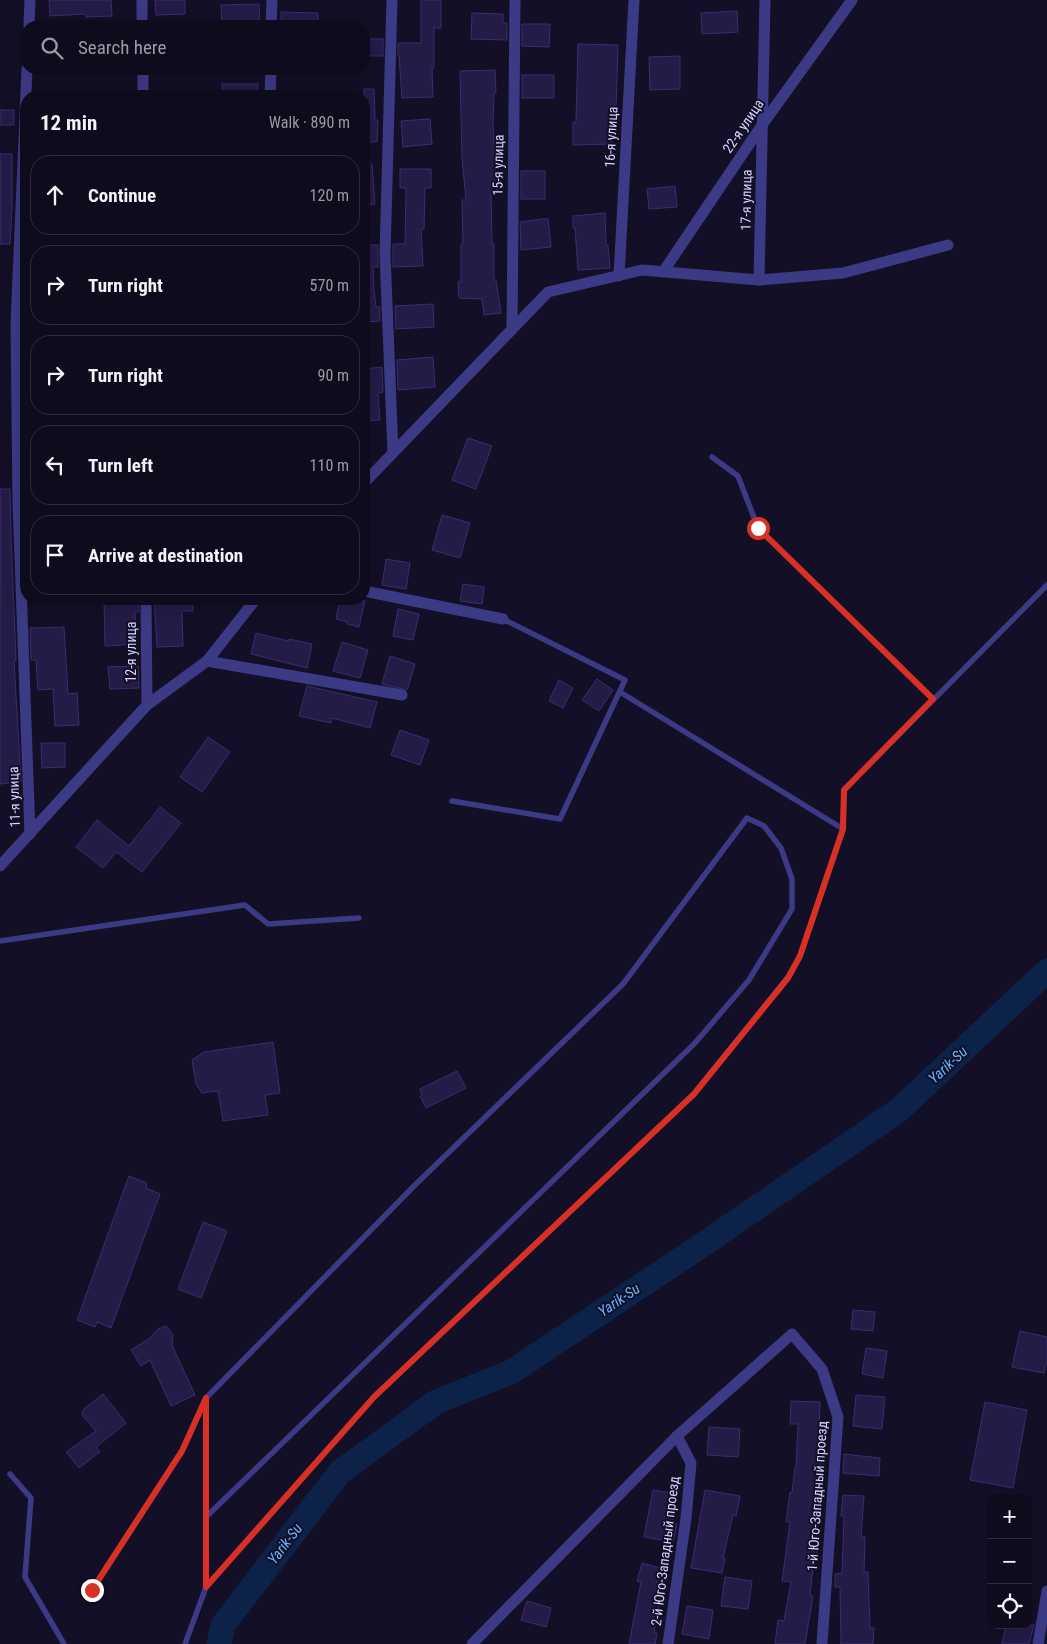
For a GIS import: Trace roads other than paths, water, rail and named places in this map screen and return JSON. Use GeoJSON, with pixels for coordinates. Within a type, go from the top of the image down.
{"type":"FeatureCollection","features":[{"type":"Feature","properties":{"kind":"street"},"geometry":{"type":"LineString","coordinates":[[29,20],[30,0]]}},
{"type":"Feature","properties":{"kind":"street"},"geometry":{"type":"LineString","coordinates":[[142,0],[142,20]]}},
{"type":"Feature","properties":{"kind":"street"},"geometry":{"type":"LineString","coordinates":[[271,20],[272,0]]}},
{"type":"Feature","properties":{"kind":"street"},"geometry":{"type":"LineString","coordinates":[[392,0],[385,254],[393,452]]}},
{"type":"Feature","properties":{"kind":"street","name":"15-я улица"},"geometry":{"type":"LineString","coordinates":[[512,330],[515,0]]}},
{"type":"Feature","properties":{"kind":"street","name":"16-я улица"},"geometry":{"type":"LineString","coordinates":[[619,276],[634,0]]}},
{"type":"Feature","properties":{"kind":"street","name":"17-я улица"},"geometry":{"type":"LineString","coordinates":[[759,280],[765,0]]}},
{"type":"Feature","properties":{"kind":"street","name":"22-я улица"},"geometry":{"type":"LineString","coordinates":[[664,272],[762,124],[852,0]]}},
{"type":"Feature","properties":{"kind":"street","name":"11-я улица"},"geometry":{"type":"LineString","coordinates":[[26,90],[27,75]]}},
{"type":"Feature","properties":{"kind":"street"},"geometry":{"type":"LineString","coordinates":[[143,75],[143,90]]}},
{"type":"Feature","properties":{"kind":"street"},"geometry":{"type":"LineString","coordinates":[[270,75],[270,90]]}},
{"type":"Feature","properties":{"kind":"street","name":"11-я улица"},"geometry":{"type":"LineString","coordinates":[[20,231],[16,324],[20,557]]}},
{"type":"Feature","properties":{"kind":"street"},"geometry":{"type":"LineString","coordinates":[[370,477],[548,292],[642,270],[759,280],[843,273],[948,245]]}},
{"type":"Feature","properties":{"kind":"street"},"geometry":{"type":"LineString","coordinates":[[370,592],[503,619]]}},
{"type":"Feature","properties":{"kind":"street","name":"11-я улица"},"geometry":{"type":"LineString","coordinates":[[22,605],[30,834]]}},
{"type":"Feature","properties":{"kind":"street","name":"12-я улица"},"geometry":{"type":"LineString","coordinates":[[146,605],[147,705]]}},
{"type":"Feature","properties":{"kind":"street"},"geometry":{"type":"LineString","coordinates":[[0,866],[147,705],[207,660],[251,605]]}},
{"type":"Feature","properties":{"kind":"street"},"geometry":{"type":"LineString","coordinates":[[207,660],[402,695]]}},
{"type":"Feature","properties":{"kind":"street","name":"1-й Юго-Западный проезд"},"geometry":{"type":"LineString","coordinates":[[677,1436],[792,1334],[822,1369],[838,1417],[822,1644]]}},
{"type":"Feature","properties":{"kind":"street"},"geometry":{"type":"LineString","coordinates":[[474,1644],[677,1436]]}},
{"type":"Feature","properties":{"kind":"street","name":"2-й Юго-Западный проезд"},"geometry":{"type":"LineString","coordinates":[[668,1644],[686,1518],[691,1463],[677,1436]]}},
{"type":"Feature","properties":{"kind":"street"},"geometry":{"type":"LineString","coordinates":[[1038,1644],[1047,1591]]}},
{"type":"Feature","properties":{"kind":"lane"},"geometry":{"type":"LineString","coordinates":[[712,457],[738,476],[758,528],[933,699]]}},
{"type":"Feature","properties":{"kind":"lane"},"geometry":{"type":"LineString","coordinates":[[206,1587],[374,1397],[694,1094],[788,978],[800,956],[843,829],[844,790],[1047,585]]}},
{"type":"Feature","properties":{"kind":"lane"},"geometry":{"type":"LineString","coordinates":[[452,801],[560,819],[625,680],[503,619]]}},
{"type":"Feature","properties":{"kind":"lane"},"geometry":{"type":"LineString","coordinates":[[620,692],[843,829]]}},
{"type":"Feature","properties":{"kind":"lane"},"geometry":{"type":"LineString","coordinates":[[92,1590],[182,1451],[206,1398],[416,1184],[623,984],[747,818],[764,826],[781,848],[792,879],[792,909],[749,980],[695,1043],[206,1517]]}},
{"type":"Feature","properties":{"kind":"lane"},"geometry":{"type":"LineString","coordinates":[[0,941],[245,904],[268,924],[359,918]]}},
{"type":"Feature","properties":{"kind":"lane"},"geometry":{"type":"LineString","coordinates":[[185,1644],[206,1587],[206,1398]]}},
{"type":"Feature","properties":{"kind":"lane"},"geometry":{"type":"LineString","coordinates":[[10,1474],[31,1498],[25,1577],[64,1644]]}},
{"type":"Feature","properties":{"kind":"waterway","name":"Yarik-Su"},"geometry":{"type":"LineString","coordinates":[[219,1644],[223,1625],[340,1472],[436,1402],[511,1372],[705,1243],[899,1110],[1047,971]]}}]}
